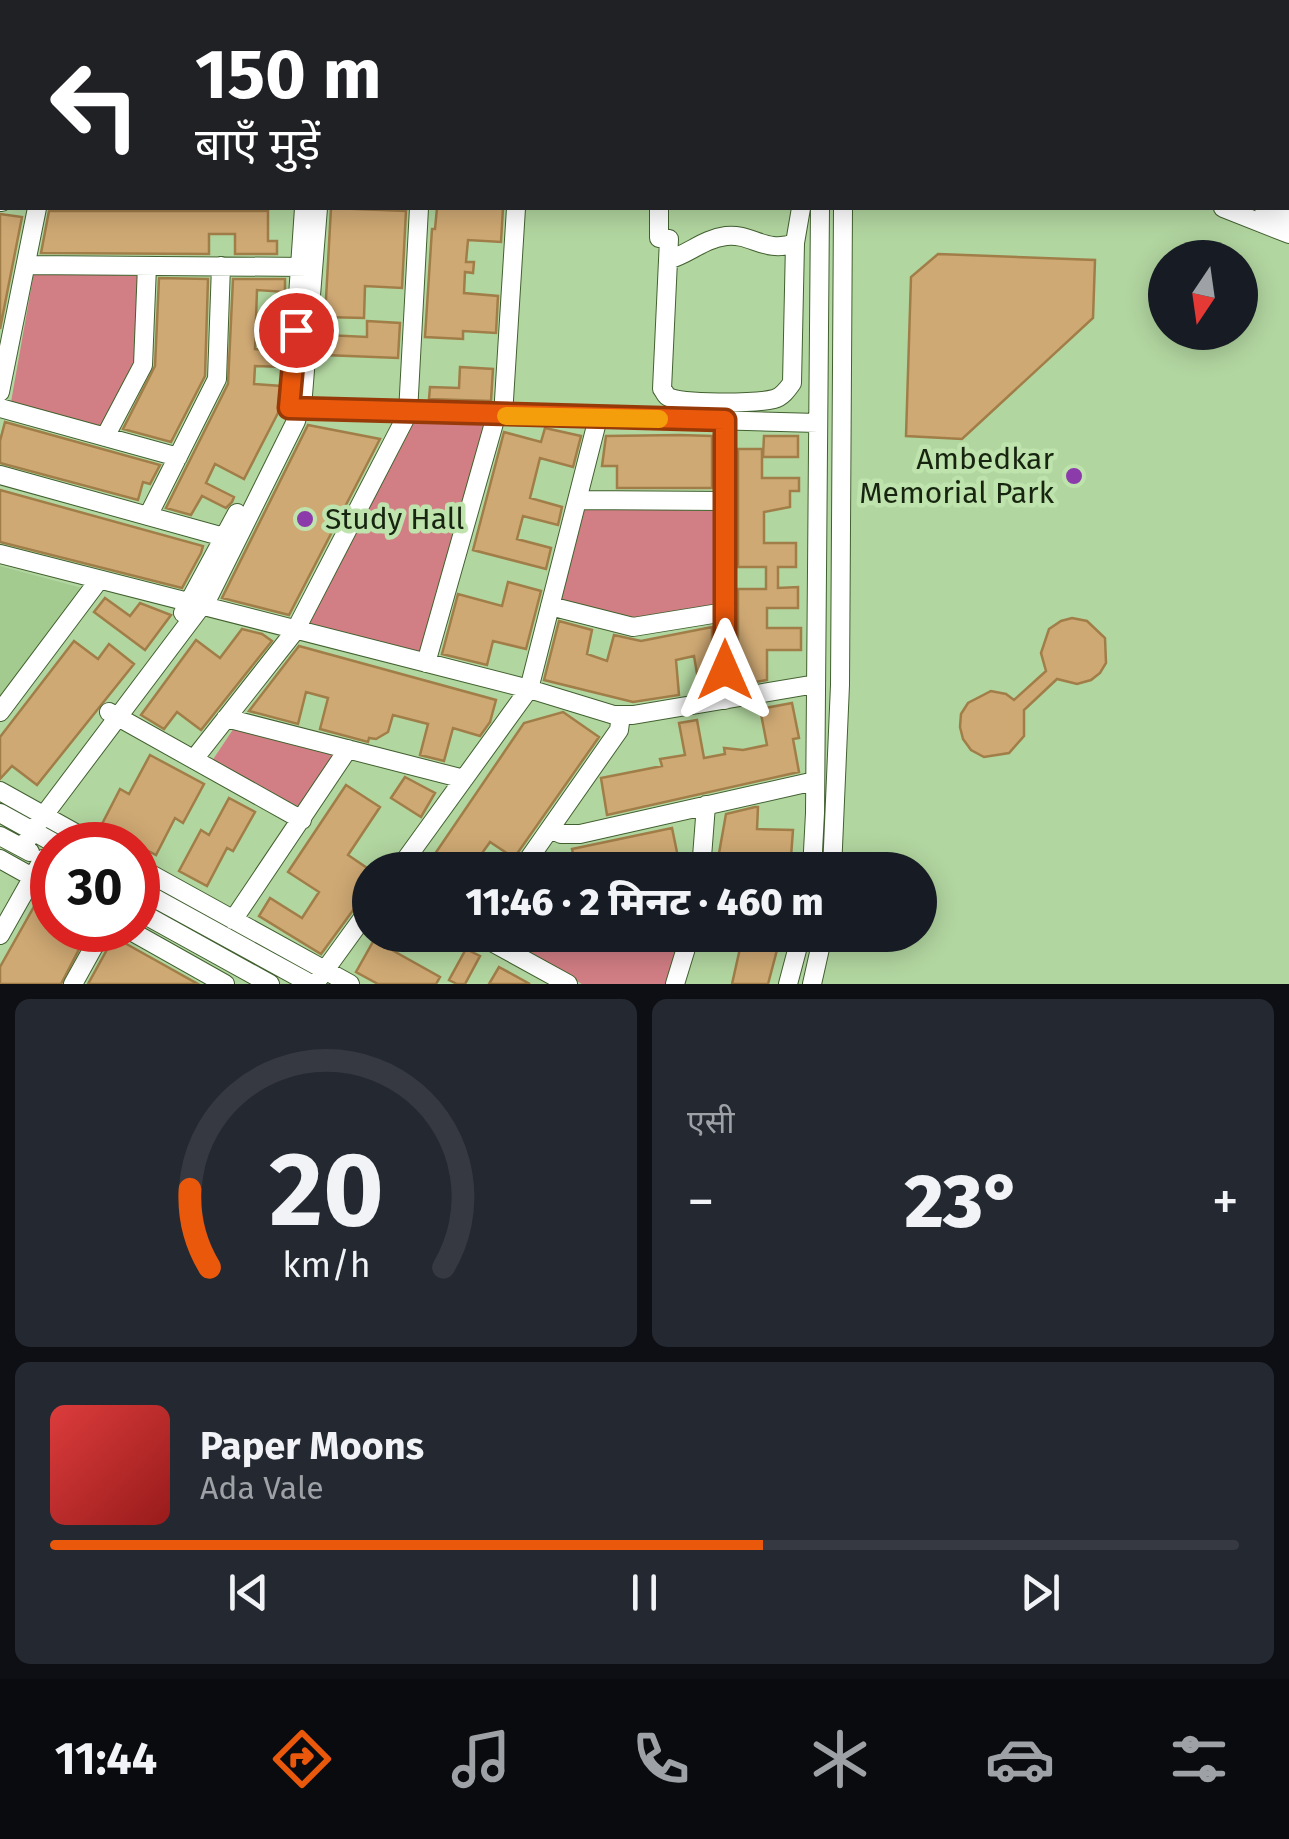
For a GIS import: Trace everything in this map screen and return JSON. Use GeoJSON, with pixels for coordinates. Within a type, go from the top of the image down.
{"type":"FeatureCollection","features":[{"type":"Feature","properties":{"kind":"street"},"geometry":{"type":"LineString","coordinates":[[0,392],[38,210]]}},
{"type":"Feature","properties":{"kind":"street"},"geometry":{"type":"LineString","coordinates":[[304,210],[307,267]]}},
{"type":"Feature","properties":{"kind":"street"},"geometry":{"type":"LineString","coordinates":[[12,842],[33,821],[194,606],[294,409],[292,392],[318,210]]}},
{"type":"Feature","properties":{"kind":"street"},"geometry":{"type":"LineString","coordinates":[[194,759],[295,631],[408,413],[419,210]]}},
{"type":"Feature","properties":{"kind":"street"},"geometry":{"type":"LineString","coordinates":[[426,664],[499,416],[516,210]]}},
{"type":"Feature","properties":{"kind":"street"},"geometry":{"type":"LineString","coordinates":[[659,210],[659,238],[669,240],[662,389],[678,400],[774,399],[792,383],[795,243],[801,210]]}},
{"type":"Feature","properties":{"kind":"street"},"geometry":{"type":"LineString","coordinates":[[813,852],[820,210]]}},
{"type":"Feature","properties":{"kind":"street"},"geometry":{"type":"LineString","coordinates":[[833,852],[840,686],[843,210]]}},
{"type":"Feature","properties":{"kind":"street"},"geometry":{"type":"LineString","coordinates":[[1228,210],[1289,234]]}},
{"type":"Feature","properties":{"kind":"street"},"geometry":{"type":"LineString","coordinates":[[668,260],[686,254],[706,240],[732,235],[780,248],[795,243]]}},
{"type":"Feature","properties":{"kind":"street"},"geometry":{"type":"LineString","coordinates":[[26,265],[307,267]]}},
{"type":"Feature","properties":{"kind":"street"},"geometry":{"type":"LineString","coordinates":[[105,437],[143,364],[147,266]]}},
{"type":"Feature","properties":{"kind":"street"},"geometry":{"type":"LineString","coordinates":[[148,516],[217,379],[221,266]]}},
{"type":"Feature","properties":{"kind":"street"},"geometry":{"type":"LineString","coordinates":[[795,280],[820,280]]}},
{"type":"Feature","properties":{"kind":"street"},"geometry":{"type":"LineString","coordinates":[[0,408],[178,457]]}},
{"type":"Feature","properties":{"kind":"street"},"geometry":{"type":"LineString","coordinates":[[294,409],[818,422]]}},
{"type":"Feature","properties":{"kind":"street"},"geometry":{"type":"LineString","coordinates":[[411,852],[529,689],[598,418]]}},
{"type":"Feature","properties":{"kind":"street"},"geometry":{"type":"LineString","coordinates":[[725,420],[725,700]]}},
{"type":"Feature","properties":{"kind":"street"},"geometry":{"type":"LineString","coordinates":[[0,476],[230,539]]}},
{"type":"Feature","properties":{"kind":"street"},"geometry":{"type":"LineString","coordinates":[[577,500],[725,501]]}},
{"type":"Feature","properties":{"kind":"street"},"geometry":{"type":"LineString","coordinates":[[0,554],[622,716],[816,684]]}},
{"type":"Feature","properties":{"kind":"street"},"geometry":{"type":"LineString","coordinates":[[2,706],[99,580]]}},
{"type":"Feature","properties":{"kind":"street"},"geometry":{"type":"LineString","coordinates":[[550,606],[633,628],[725,612]]}},
{"type":"Feature","properties":{"kind":"street"},"geometry":{"type":"LineString","coordinates":[[114,715],[302,820]]}},
{"type":"Feature","properties":{"kind":"street"},"geometry":{"type":"LineString","coordinates":[[534,852],[619,730],[622,716]]}},
{"type":"Feature","properties":{"kind":"street"},"geometry":{"type":"LineString","coordinates":[[226,718],[464,779]]}},
{"type":"Feature","properties":{"kind":"street"},"geometry":{"type":"LineString","coordinates":[[233,920],[348,749]]}},
{"type":"Feature","properties":{"kind":"street"},"geometry":{"type":"LineString","coordinates":[[550,829],[561,834],[580,834],[816,781]]}},
{"type":"Feature","properties":{"kind":"street"},"geometry":{"type":"LineString","coordinates":[[0,792],[33,821]]}},
{"type":"Feature","properties":{"kind":"street"},"geometry":{"type":"LineString","coordinates":[[702,852],[706,805]]}},
{"type":"Feature","properties":{"kind":"street"},"geometry":{"type":"LineString","coordinates":[[0,813],[33,821]]}},
{"type":"Feature","properties":{"kind":"street"},"geometry":{"type":"LineString","coordinates":[[0,859],[30,875]]}},
{"type":"Feature","properties":{"kind":"street"},"geometry":{"type":"LineString","coordinates":[[160,879],[233,920],[317,979]]}},
{"type":"Feature","properties":{"kind":"street"},"geometry":{"type":"LineString","coordinates":[[0,935],[30,882]]}},
{"type":"Feature","properties":{"kind":"street"},"geometry":{"type":"LineString","coordinates":[[160,900],[317,979],[350,984]]}},
{"type":"Feature","properties":{"kind":"street"},"geometry":{"type":"LineString","coordinates":[[160,923],[270,984]]}},
{"type":"Feature","properties":{"kind":"street"},"geometry":{"type":"LineString","coordinates":[[317,979],[352,932]]}},
{"type":"Feature","properties":{"kind":"street"},"geometry":{"type":"LineString","coordinates":[[160,947],[225,984]]}},
{"type":"Feature","properties":{"kind":"street"},"geometry":{"type":"LineString","coordinates":[[73,984],[91,952]]}},
{"type":"Feature","properties":{"kind":"street"},"geometry":{"type":"LineString","coordinates":[[510,952],[568,984]]}},
{"type":"Feature","properties":{"kind":"street"},"geometry":{"type":"LineString","coordinates":[[675,984],[685,952]]}},
{"type":"Feature","properties":{"kind":"street"},"geometry":{"type":"LineString","coordinates":[[788,984],[796,952]]}},
{"type":"Feature","properties":{"kind":"street"},"geometry":{"type":"LineString","coordinates":[[812,984],[819,952]]}},
{"type":"Feature","properties":{"kind":"shaded area"},"geometry":{"type":"Polygon","coordinates":[[[34,272],[139,276],[136,357],[101,426],[11,402],[34,272]]]}},
{"type":"Feature","properties":{"kind":"shaded area"},"geometry":{"type":"Polygon","coordinates":[[[411,423],[485,423],[423,653],[308,623],[411,423]]]}},
{"type":"Feature","properties":{"kind":"shaded area"},"geometry":{"type":"Polygon","coordinates":[[[585,508],[718,511],[716,607],[637,621],[561,601],[585,508]]]}},
{"type":"Feature","properties":{"kind":"shaded area"},"geometry":{"type":"Polygon","coordinates":[[[0,566],[82,588],[2,697],[0,696],[0,566]]]}},
{"type":"Feature","properties":{"kind":"shaded area"},"geometry":{"type":"Polygon","coordinates":[[[234,728],[336,755],[301,808],[212,761],[234,728]]]}},
{"type":"Feature","properties":{"kind":"shaded area"},"geometry":{"type":"Polygon","coordinates":[[[526,952],[679,952],[669,984],[582,984],[526,952]]]}},
{"type":"Feature","properties":{"kind":"building"},"geometry":{"type":"Polygon","coordinates":[[[331,210],[406,211],[402,288],[365,286],[364,318],[325,317],[331,210]]]}},
{"type":"Feature","properties":{"kind":"building"},"geometry":{"type":"Polygon","coordinates":[[[437,210],[503,210],[501,242],[468,240],[466,262],[474,262],[473,273],[465,272],[464,293],[498,296],[496,333],[463,331],[463,339],[425,337],[437,210]]]}},
{"type":"Feature","properties":{"kind":"building"},"geometry":{"type":"Polygon","coordinates":[[[49,211],[268,211],[268,241],[277,241],[277,254],[235,254],[235,234],[209,234],[209,254],[41,253],[49,211]]]}},
{"type":"Feature","properties":{"kind":"building"},"geometry":{"type":"Polygon","coordinates":[[[0,214],[22,217],[0,329],[0,214]]]}},
{"type":"Feature","properties":{"kind":"building"},"geometry":{"type":"Polygon","coordinates":[[[938,254],[1095,260],[1093,318],[962,439],[906,436],[911,277],[938,254]]]}},
{"type":"Feature","properties":{"kind":"building"},"geometry":{"type":"Polygon","coordinates":[[[159,278],[208,279],[205,376],[171,442],[123,429],[155,366],[159,278]]]}},
{"type":"Feature","properties":{"kind":"building"},"geometry":{"type":"Polygon","coordinates":[[[233,279],[285,279],[285,292],[257,290],[255,349],[282,351],[284,367],[255,366],[254,384],[281,386],[278,413],[244,479],[215,464],[206,483],[234,497],[232,502],[226,508],[202,496],[191,515],[166,508],[228,384],[233,279]]]}},
{"type":"Feature","properties":{"kind":"building"},"geometry":{"type":"Polygon","coordinates":[[[367,321],[400,323],[398,358],[325,355],[326,335],[367,337],[367,321]]]}},
{"type":"Feature","properties":{"kind":"building"},"geometry":{"type":"Polygon","coordinates":[[[460,367],[493,369],[491,401],[429,399],[430,387],[459,388],[460,367]]]}},
{"type":"Feature","properties":{"kind":"building"},"geometry":{"type":"Polygon","coordinates":[[[5,422],[160,465],[150,484],[143,482],[138,500],[0,463],[5,422]]]}},
{"type":"Feature","properties":{"kind":"building","name":"Study Hall"},"geometry":{"type":"Polygon","coordinates":[[[308,425],[380,439],[289,615],[222,598],[308,425]]]}},
{"type":"Feature","properties":{"kind":"building"},"geometry":{"type":"Polygon","coordinates":[[[545,428],[581,436],[573,467],[540,458],[530,498],[562,507],[558,525],[523,516],[517,539],[551,548],[546,569],[473,550],[504,432],[541,442],[545,428]]]}},
{"type":"Feature","properties":{"kind":"building"},"geometry":{"type":"Polygon","coordinates":[[[606,436],[712,436],[712,488],[617,488],[617,466],[602,466],[606,436]]]}},
{"type":"Feature","properties":{"kind":"building"},"geometry":{"type":"Polygon","coordinates":[[[764,436],[798,436],[798,457],[763,457],[764,436]]]}},
{"type":"Feature","properties":{"kind":"building"},"geometry":{"type":"Polygon","coordinates":[[[738,449],[762,449],[762,478],[799,478],[799,491],[790,491],[790,507],[764,512],[764,543],[796,543],[796,567],[778,567],[778,588],[798,587],[798,608],[767,608],[767,628],[801,628],[801,650],[767,650],[767,680],[738,685],[738,589],[766,589],[766,567],[738,567],[738,449]]]}},
{"type":"Feature","properties":{"kind":"building"},"geometry":{"type":"Polygon","coordinates":[[[0,490],[203,546],[201,553],[182,588],[0,542],[0,490]]]}},
{"type":"Feature","properties":{"kind":"building"},"geometry":{"type":"Polygon","coordinates":[[[508,582],[541,591],[526,649],[493,641],[487,665],[442,654],[458,594],[502,606],[508,582]]]}},
{"type":"Feature","properties":{"kind":"building"},"geometry":{"type":"Polygon","coordinates":[[[105,598],[130,616],[140,603],[171,615],[145,650],[94,612],[105,598]]]}},
{"type":"Feature","properties":{"kind":"building"},"geometry":{"type":"Polygon","coordinates":[[[1072,618],[1087,621],[1105,638],[1106,663],[1100,673],[1077,684],[1057,679],[1024,710],[1024,736],[1009,753],[984,757],[971,750],[960,727],[961,714],[968,703],[991,691],[1014,700],[1046,671],[1041,653],[1049,629],[1072,618]]]}},
{"type":"Feature","properties":{"kind":"building"},"geometry":{"type":"Polygon","coordinates":[[[559,621],[592,630],[587,654],[607,661],[614,635],[641,641],[712,627],[712,689],[700,691],[694,656],[676,660],[679,695],[633,702],[544,680],[559,621]]]}},
{"type":"Feature","properties":{"kind":"building"},"geometry":{"type":"Polygon","coordinates":[[[242,629],[272,641],[201,730],[177,712],[164,729],[141,715],[196,640],[220,658],[242,629]]]}},
{"type":"Feature","properties":{"kind":"building"},"geometry":{"type":"Polygon","coordinates":[[[74,641],[98,659],[109,644],[134,664],[37,785],[12,766],[0,779],[0,737],[74,641]]]}},
{"type":"Feature","properties":{"kind":"building"},"geometry":{"type":"Polygon","coordinates":[[[299,646],[496,700],[490,722],[480,736],[453,728],[444,761],[420,755],[428,724],[393,715],[388,732],[376,739],[369,738],[368,742],[320,729],[328,698],[306,692],[298,724],[249,711],[299,646]]]}},
{"type":"Feature","properties":{"kind":"building"},"geometry":{"type":"Polygon","coordinates":[[[792,703],[799,738],[793,739],[799,772],[607,815],[601,778],[662,766],[660,759],[685,755],[679,723],[697,720],[704,758],[725,754],[724,748],[743,750],[767,745],[760,709],[792,703]]]}},
{"type":"Feature","properties":{"kind":"building"},"geometry":{"type":"Polygon","coordinates":[[[563,712],[599,737],[518,852],[505,852],[490,842],[483,852],[436,852],[524,723],[563,712]]]}},
{"type":"Feature","properties":{"kind":"building"},"geometry":{"type":"Polygon","coordinates":[[[150,755],[204,784],[183,823],[175,818],[160,847],[160,822],[103,822],[120,789],[129,794],[150,755]]]}},
{"type":"Feature","properties":{"kind":"building"},"geometry":{"type":"Polygon","coordinates":[[[405,777],[435,793],[421,817],[391,798],[405,777]]]}},
{"type":"Feature","properties":{"kind":"building"},"geometry":{"type":"Polygon","coordinates":[[[346,785],[380,807],[348,855],[352,858],[352,912],[321,954],[259,916],[270,898],[302,918],[319,892],[288,872],[346,785]]]}},
{"type":"Feature","properties":{"kind":"building"},"geometry":{"type":"Polygon","coordinates":[[[229,798],[255,812],[233,851],[227,848],[207,886],[179,871],[201,830],[209,835],[229,798]]]}},
{"type":"Feature","properties":{"kind":"building"},"geometry":{"type":"Polygon","coordinates":[[[758,807],[757,829],[793,830],[791,852],[719,852],[726,814],[758,807]]]}},
{"type":"Feature","properties":{"kind":"building"},"geometry":{"type":"Polygon","coordinates":[[[672,828],[677,852],[573,852],[572,849],[672,828]]]}},
{"type":"Feature","properties":{"kind":"building"},"geometry":{"type":"Polygon","coordinates":[[[30,914],[30,952],[78,952],[61,984],[0,984],[0,967],[30,914]]]}},
{"type":"Feature","properties":{"kind":"building"},"geometry":{"type":"Polygon","coordinates":[[[106,952],[141,952],[198,984],[88,984],[106,952]]]}},
{"type":"Feature","properties":{"kind":"building"},"geometry":{"type":"Polygon","coordinates":[[[367,952],[395,952],[440,977],[436,984],[378,984],[356,972],[367,952]]]}},
{"type":"Feature","properties":{"kind":"building"},"geometry":{"type":"Polygon","coordinates":[[[464,952],[480,956],[465,984],[449,980],[464,952]]]}},
{"type":"Feature","properties":{"kind":"building"},"geometry":{"type":"Polygon","coordinates":[[[739,952],[776,952],[768,984],[732,984],[739,952]]]}},
{"type":"Feature","properties":{"kind":"building"},"geometry":{"type":"Polygon","coordinates":[[[499,967],[530,984],[489,984],[499,967]]]}},
{"type":"Feature","properties":{"kind":"slow traffic"},"geometry":{"type":"LineString","coordinates":[[506,416],[659,419]]}},
{"type":"Feature","properties":{"kind":"place","name":"Ambedkar Memorial Park"},"geometry":{"type":"Point","coordinates":[1074,476]}},
{"type":"Feature","properties":{"kind":"place","name":"Study Hall"},"geometry":{"type":"Point","coordinates":[305,519]}},
{"type":"Feature","properties":{"kind":"route"},"geometry":{"type":"LineString","coordinates":[[296,330],[289,408],[725,420],[725,670]]}}]}
